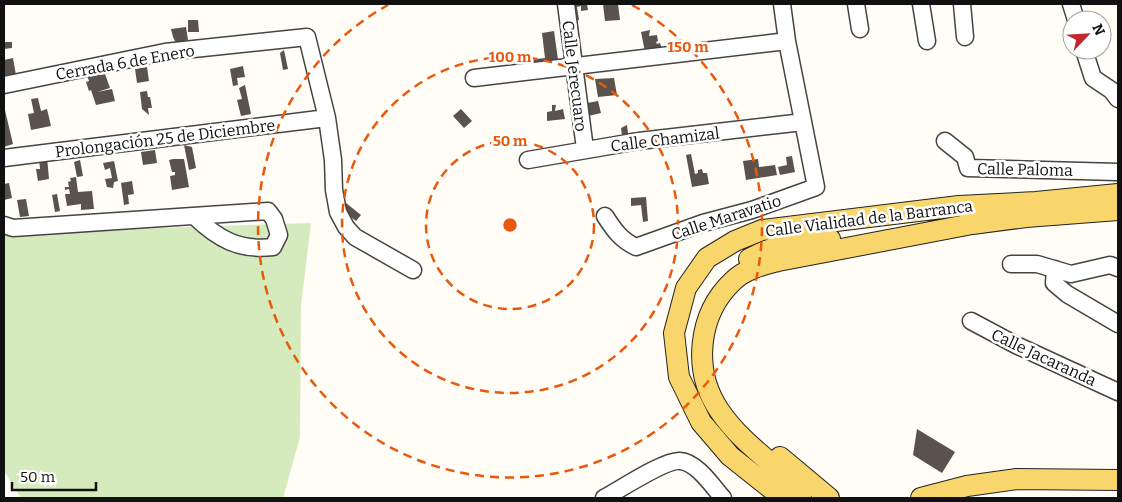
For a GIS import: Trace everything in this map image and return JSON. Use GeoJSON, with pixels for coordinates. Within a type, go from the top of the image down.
{"type":"FeatureCollection","features":[{"type":"Feature","properties":{"kind":"main road","name":"Calle Vialidad de la Barranca"},"geometry":{"type":"LineString","coordinates":[[792,497],[730,456],[701,422],[679,377],[674,333],[686,288],[707,258],[735,241],[762,230],[959,206],[1036,202],[1118,194]]}},
{"type":"Feature","properties":{"kind":"main road","name":"Calle Vialidad de la Barranca"},"geometry":{"type":"LineString","coordinates":[[913,236],[972,224],[1118,210]]}},
{"type":"Feature","properties":{"kind":"main road"},"geometry":{"type":"LineString","coordinates":[[792,497],[731,441],[714,419],[701,396],[691,361],[698,317],[713,287],[732,269],[762,252],[783,244],[864,236],[913,236]]}},
{"type":"Feature","properties":{"kind":"main road"},"geometry":{"type":"LineString","coordinates":[[787,478],[734,430],[718,409],[706,388],[702,365],[703,338],[709,315],[719,297],[734,280],[754,268],[816,253],[913,236]]}},
{"type":"Feature","properties":{"kind":"main road"},"geometry":{"type":"LineString","coordinates":[[829,498],[759,439],[728,409],[713,378],[711,353],[714,331],[722,309],[736,291],[755,276],[859,254],[913,236]]}},
{"type":"Feature","properties":{"kind":"main road"},"geometry":{"type":"LineString","coordinates":[[922,498],[959,492],[1017,478],[1118,480]]}},
{"type":"Feature","properties":{"kind":"street","name":"Calle Jerecuaro"},"geometry":{"type":"LineString","coordinates":[[566,4],[585,149]]}},
{"type":"Feature","properties":{"kind":"street"},"geometry":{"type":"LineString","coordinates":[[782,4],[787,41],[803,122]]}},
{"type":"Feature","properties":{"kind":"street"},"geometry":{"type":"LineString","coordinates":[[856,4],[860,29]]}},
{"type":"Feature","properties":{"kind":"street"},"geometry":{"type":"LineString","coordinates":[[921,4],[927,41]]}},
{"type":"Feature","properties":{"kind":"street"},"geometry":{"type":"LineString","coordinates":[[962,4],[965,36]]}},
{"type":"Feature","properties":{"kind":"street","name":"Cerrada 6 de Enero"},"geometry":{"type":"LineString","coordinates":[[4,85],[164,52],[307,37],[327,118]]}},
{"type":"Feature","properties":{"kind":"street"},"geometry":{"type":"LineString","coordinates":[[474,78],[787,41]]}},
{"type":"Feature","properties":{"kind":"street"},"geometry":{"type":"LineString","coordinates":[[1087,60],[1093,78],[1111,90],[1118,99]]}},
{"type":"Feature","properties":{"kind":"street"},"geometry":{"type":"LineString","coordinates":[[327,118],[333,160],[334,190],[338,212],[346,227],[355,237],[414,270]]}},
{"type":"Feature","properties":{"kind":"street","name":"Prolongación 25 de Diciembre"},"geometry":{"type":"LineString","coordinates":[[4,158],[327,118]]}},
{"type":"Feature","properties":{"kind":"street","name":"Calle Chamizal"},"geometry":{"type":"LineString","coordinates":[[528,160],[639,141],[803,122]]}},
{"type":"Feature","properties":{"kind":"street","name":"Calle Maravatio"},"geometry":{"type":"LineString","coordinates":[[605,216],[615,232],[626,242],[636,247],[703,223],[752,210],[816,186],[803,122]]}},
{"type":"Feature","properties":{"kind":"street","name":"Calle Paloma"},"geometry":{"type":"LineString","coordinates":[[945,141],[964,157],[968,168],[1118,172]]}},
{"type":"Feature","properties":{"kind":"street"},"geometry":{"type":"LineString","coordinates":[[4,225],[13,228],[194,216]]}},
{"type":"Feature","properties":{"kind":"street"},"geometry":{"type":"LineString","coordinates":[[1011,264],[1037,264],[1071,274],[1110,265],[1118,268]]}},
{"type":"Feature","properties":{"kind":"street"},"geometry":{"type":"LineString","coordinates":[[1055,269],[1054,283],[1067,294],[1118,324]]}},
{"type":"Feature","properties":{"kind":"street","name":"Calle Jacaranda"},"geometry":{"type":"LineString","coordinates":[[971,321],[1016,346],[1118,392]]}},
{"type":"Feature","properties":{"kind":"street"},"geometry":{"type":"LineString","coordinates":[[604,498],[666,463],[680,460],[703,474],[723,498]]}},
{"type":"Feature","properties":{"kind":"green space"},"geometry":{"type":"Polygon","coordinates":[[[311,223],[301,306],[300,437],[283,498],[21,498],[4,471],[4,233],[311,223]]]}},
{"type":"Feature","properties":{"kind":"building"},"geometry":{"type":"Polygon","coordinates":[[[570,4],[587,4],[588,10],[581,11],[581,6],[577,7],[579,20],[572,21],[570,4]]]}},
{"type":"Feature","properties":{"kind":"building"},"geometry":{"type":"Polygon","coordinates":[[[603,4],[618,4],[620,20],[605,21],[603,4]]]}},
{"type":"Feature","properties":{"kind":"building"},"geometry":{"type":"Polygon","coordinates":[[[188,20],[198,20],[199,32],[188,32],[188,20]]]}},
{"type":"Feature","properties":{"kind":"building"},"geometry":{"type":"Polygon","coordinates":[[[186,27],[188,40],[176,43],[171,29],[186,27]]]}},
{"type":"Feature","properties":{"kind":"building"},"geometry":{"type":"Polygon","coordinates":[[[650,30],[649,36],[657,35],[658,41],[656,42],[657,44],[660,43],[662,49],[645,52],[641,32],[650,30]]]}},
{"type":"Feature","properties":{"kind":"building"},"geometry":{"type":"Polygon","coordinates":[[[554,31],[559,67],[523,71],[521,55],[526,55],[529,60],[545,58],[542,33],[554,31]]]}},
{"type":"Feature","properties":{"kind":"building"},"geometry":{"type":"Polygon","coordinates":[[[4,42],[12,42],[12,48],[4,49],[4,42]]]}},
{"type":"Feature","properties":{"kind":"building"},"geometry":{"type":"Polygon","coordinates":[[[284,50],[288,69],[283,70],[280,53],[284,50]]]}},
{"type":"Feature","properties":{"kind":"building"},"geometry":{"type":"Polygon","coordinates":[[[13,58],[16,75],[4,78],[4,60],[13,58]]]}},
{"type":"Feature","properties":{"kind":"building"},"geometry":{"type":"Polygon","coordinates":[[[243,66],[245,77],[237,78],[238,85],[233,86],[230,69],[243,66]]]}},
{"type":"Feature","properties":{"kind":"building"},"geometry":{"type":"Polygon","coordinates":[[[147,67],[149,81],[137,83],[135,69],[147,67]]]}},
{"type":"Feature","properties":{"kind":"building"},"geometry":{"type":"Polygon","coordinates":[[[97,69],[105,74],[110,88],[97,92],[112,89],[115,101],[96,105],[86,82],[89,81],[86,72],[97,69]]]}},
{"type":"Feature","properties":{"kind":"building"},"geometry":{"type":"Polygon","coordinates":[[[614,78],[617,95],[598,97],[595,79],[614,78]]]}},
{"type":"Feature","properties":{"kind":"building"},"geometry":{"type":"Polygon","coordinates":[[[245,85],[251,114],[241,116],[237,100],[242,99],[239,88],[245,85]]]}},
{"type":"Feature","properties":{"kind":"building"},"geometry":{"type":"Polygon","coordinates":[[[147,91],[152,108],[148,108],[149,115],[142,109],[140,92],[147,91]]]}},
{"type":"Feature","properties":{"kind":"building"},"geometry":{"type":"Polygon","coordinates":[[[38,98],[41,111],[47,109],[51,126],[31,130],[28,114],[34,113],[31,99],[38,98]]]}},
{"type":"Feature","properties":{"kind":"building"},"geometry":{"type":"Polygon","coordinates":[[[598,101],[601,113],[584,117],[582,104],[598,101]]]}},
{"type":"Feature","properties":{"kind":"building"},"geometry":{"type":"Polygon","coordinates":[[[552,105],[556,105],[555,111],[563,109],[565,119],[547,121],[547,112],[552,111],[552,105]]]}},
{"type":"Feature","properties":{"kind":"building"},"geometry":{"type":"Polygon","coordinates":[[[4,106],[13,144],[4,147],[4,106]]]}},
{"type":"Feature","properties":{"kind":"building"},"geometry":{"type":"Polygon","coordinates":[[[461,109],[472,121],[464,128],[453,116],[461,109]]]}},
{"type":"Feature","properties":{"kind":"building"},"geometry":{"type":"Polygon","coordinates":[[[627,125],[628,133],[638,132],[639,141],[623,143],[621,128],[627,125]]]}},
{"type":"Feature","properties":{"kind":"building"},"geometry":{"type":"Polygon","coordinates":[[[184,145],[192,147],[196,168],[189,170],[184,145]]]}},
{"type":"Feature","properties":{"kind":"building"},"geometry":{"type":"Polygon","coordinates":[[[155,150],[157,163],[143,165],[141,152],[155,150]]]}},
{"type":"Feature","properties":{"kind":"building"},"geometry":{"type":"Polygon","coordinates":[[[691,154],[695,174],[698,173],[698,170],[702,169],[703,173],[707,173],[709,184],[692,187],[686,155],[691,154]]]}},
{"type":"Feature","properties":{"kind":"building"},"geometry":{"type":"Polygon","coordinates":[[[792,156],[795,172],[780,175],[778,167],[787,165],[786,157],[792,156]]]}},
{"type":"Feature","properties":{"kind":"building"},"geometry":{"type":"Polygon","coordinates":[[[47,157],[49,179],[38,181],[36,169],[40,169],[39,158],[47,157]]]}},
{"type":"Feature","properties":{"kind":"building"},"geometry":{"type":"Polygon","coordinates":[[[184,159],[189,187],[172,190],[170,176],[175,175],[175,172],[172,172],[169,160],[184,159]]]}},
{"type":"Feature","properties":{"kind":"building"},"geometry":{"type":"Polygon","coordinates":[[[758,159],[759,167],[775,165],[777,175],[746,180],[743,161],[758,159]]]}},
{"type":"Feature","properties":{"kind":"building"},"geometry":{"type":"Polygon","coordinates":[[[80,160],[83,176],[77,177],[74,162],[80,160]]]}},
{"type":"Feature","properties":{"kind":"building"},"geometry":{"type":"Polygon","coordinates":[[[114,161],[118,181],[114,182],[113,188],[107,187],[105,179],[112,178],[110,168],[105,170],[103,163],[114,161]]]}},
{"type":"Feature","properties":{"kind":"building"},"geometry":{"type":"Polygon","coordinates":[[[76,177],[78,192],[92,191],[94,209],[81,210],[81,204],[67,206],[65,194],[70,194],[69,189],[65,190],[65,187],[69,187],[68,182],[71,181],[70,178],[76,177]]]}},
{"type":"Feature","properties":{"kind":"building"},"geometry":{"type":"Polygon","coordinates":[[[132,181],[134,194],[128,195],[129,204],[124,205],[121,183],[132,181]]]}},
{"type":"Feature","properties":{"kind":"building"},"geometry":{"type":"Polygon","coordinates":[[[9,183],[12,198],[4,200],[4,184],[9,183]]]}},
{"type":"Feature","properties":{"kind":"building"},"geometry":{"type":"Polygon","coordinates":[[[57,194],[60,211],[55,212],[52,195],[57,194]]]}},
{"type":"Feature","properties":{"kind":"building"},"geometry":{"type":"Polygon","coordinates":[[[646,197],[648,221],[643,222],[641,205],[631,206],[631,198],[646,197]]]}},
{"type":"Feature","properties":{"kind":"building"},"geometry":{"type":"Polygon","coordinates":[[[26,199],[29,216],[20,217],[17,200],[26,199]]]}},
{"type":"Feature","properties":{"kind":"building"},"geometry":{"type":"Polygon","coordinates":[[[341,199],[361,215],[356,221],[336,206],[341,199]]]}},
{"type":"Feature","properties":{"kind":"building"},"geometry":{"type":"Polygon","coordinates":[[[917,429],[955,452],[942,473],[913,455],[917,429]]]}}]}
